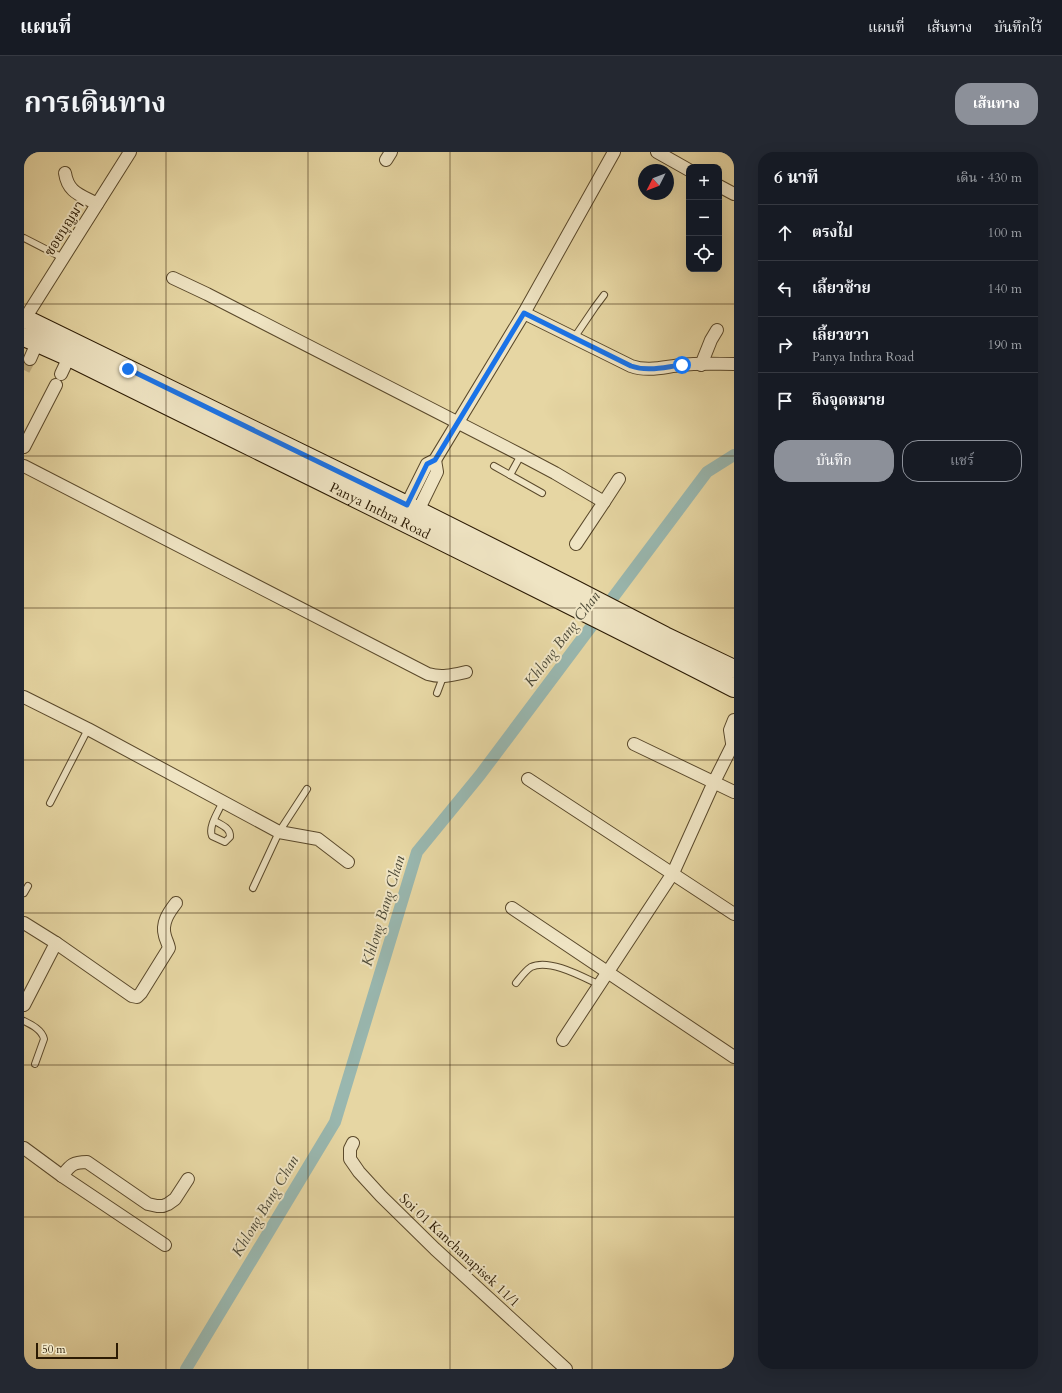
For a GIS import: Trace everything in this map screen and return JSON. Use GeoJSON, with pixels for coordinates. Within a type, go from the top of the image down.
{"type":"FeatureCollection","features":[{"type":"Feature","properties":{"kind":"main road","name":"Panya Inthra Road"},"geometry":{"type":"LineString","coordinates":[[24,319],[408,516],[633,628],[734,688]]}},
{"type":"Feature","properties":{"kind":"main road","name":"Panya Inthra Road"},"geometry":{"type":"LineString","coordinates":[[30,346],[69,357],[408,516]]}},
{"type":"Feature","properties":{"kind":"main road","name":"Panya Inthra Road"},"geometry":{"type":"LineString","coordinates":[[633,628],[734,669]]}},
{"type":"Feature","properties":{"kind":"street","name":"ซอยบุญมา"},"geometry":{"type":"LineString","coordinates":[[24,319],[130,152]]}},
{"type":"Feature","properties":{"kind":"street"},"geometry":{"type":"LineString","coordinates":[[408,516],[427,464],[435,460],[459,422],[524,313],[614,152]]}},
{"type":"Feature","properties":{"kind":"street"},"geometry":{"type":"LineString","coordinates":[[657,152],[686,168]]}},
{"type":"Feature","properties":{"kind":"street"},"geometry":{"type":"LineString","coordinates":[[65,173],[66,180],[72,190],[97,204]]}},
{"type":"Feature","properties":{"kind":"street"},"geometry":{"type":"LineString","coordinates":[[722,188],[734,194]]}},
{"type":"Feature","properties":{"kind":"street"},"geometry":{"type":"LineString","coordinates":[[173,278],[220,300],[459,422],[555,473],[604,502]]}},
{"type":"Feature","properties":{"kind":"street"},"geometry":{"type":"LineString","coordinates":[[524,313],[631,366],[640,369],[649,370],[682,365],[734,364]]}},
{"type":"Feature","properties":{"kind":"street"},"geometry":{"type":"LineString","coordinates":[[701,364],[717,330]]}},
{"type":"Feature","properties":{"kind":"street"},"geometry":{"type":"LineString","coordinates":[[61,374],[69,357]]}},
{"type":"Feature","properties":{"kind":"street"},"geometry":{"type":"LineString","coordinates":[[24,447],[56,385]]}},
{"type":"Feature","properties":{"kind":"street"},"geometry":{"type":"LineString","coordinates":[[24,466],[428,674],[443,677],[466,672]]}},
{"type":"Feature","properties":{"kind":"street"},"geometry":{"type":"LineString","coordinates":[[576,544],[619,480]]}},
{"type":"Feature","properties":{"kind":"street"},"geometry":{"type":"LineString","coordinates":[[24,697],[88,729],[279,832],[318,839],[348,862]]}},
{"type":"Feature","properties":{"kind":"street"},"geometry":{"type":"LineString","coordinates":[[563,1040],[673,873],[733,742],[730,730],[734,720]]}},
{"type":"Feature","properties":{"kind":"street"},"geometry":{"type":"LineString","coordinates":[[634,744],[734,792]]}},
{"type":"Feature","properties":{"kind":"street"},"geometry":{"type":"LineString","coordinates":[[528,779],[734,914]]}},
{"type":"Feature","properties":{"kind":"street"},"geometry":{"type":"LineString","coordinates":[[24,924],[56,943],[132,996],[137,997],[169,948],[164,935],[164,926],[167,915],[176,903]]}},
{"type":"Feature","properties":{"kind":"street"},"geometry":{"type":"LineString","coordinates":[[512,908],[734,1057]]}},
{"type":"Feature","properties":{"kind":"street"},"geometry":{"type":"LineString","coordinates":[[24,1005],[56,943]]}},
{"type":"Feature","properties":{"kind":"street","name":"Soi 01 Kanchanapisek 11/1"},"geometry":{"type":"LineString","coordinates":[[353,1143],[350,1150],[350,1159],[381,1196],[435,1249],[566,1369]]}},
{"type":"Feature","properties":{"kind":"street"},"geometry":{"type":"LineString","coordinates":[[24,1148],[62,1176],[165,1245]]}},
{"type":"Feature","properties":{"kind":"street"},"geometry":{"type":"LineString","coordinates":[[62,1176],[70,1166],[87,1162],[148,1204],[163,1206],[175,1199],[188,1179]]}},
{"type":"Feature","properties":{"kind":"lane"},"geometry":{"type":"LineString","coordinates":[[24,238],[63,258]]}},
{"type":"Feature","properties":{"kind":"lane"},"geometry":{"type":"LineString","coordinates":[[574,338],[604,295]]}},
{"type":"Feature","properties":{"kind":"lane"},"geometry":{"type":"LineString","coordinates":[[510,475],[521,455]]}},
{"type":"Feature","properties":{"kind":"lane"},"geometry":{"type":"LineString","coordinates":[[494,466],[542,493]]}},
{"type":"Feature","properties":{"kind":"lane"},"geometry":{"type":"LineString","coordinates":[[437,693],[443,677]]}},
{"type":"Feature","properties":{"kind":"lane"},"geometry":{"type":"LineString","coordinates":[[50,804],[88,729]]}},
{"type":"Feature","properties":{"kind":"lane"},"geometry":{"type":"LineString","coordinates":[[253,888],[279,832],[307,789]]}},
{"type":"Feature","properties":{"kind":"lane"},"geometry":{"type":"LineString","coordinates":[[214,820],[223,802]]}},
{"type":"Feature","properties":{"kind":"lane"},"geometry":{"type":"LineString","coordinates":[[24,893],[28,886]]}},
{"type":"Feature","properties":{"kind":"lane"},"geometry":{"type":"LineString","coordinates":[[516,983],[524,973],[533,966],[554,966],[600,985]]}},
{"type":"Feature","properties":{"kind":"lane"},"geometry":{"type":"LineString","coordinates":[[24,1021],[35,1027],[44,1037],[35,1064]]}},
{"type":"Feature","properties":{"kind":"waterway","name":"Khlong Bang Chan"},"geometry":{"type":"LineString","coordinates":[[186,1369],[335,1122],[417,852],[480,775],[707,472],[734,455]]}},
{"type":"Feature","properties":{"kind":"tunnel"},"geometry":{"type":"LineString","coordinates":[[24,370],[30,359]]}},
{"type":"Feature","properties":{"kind":"route"},"geometry":{"type":"LineString","coordinates":[[128,369],[407,505],[427,464],[435,460],[524,313],[631,366],[640,369],[649,370],[682,365]]}}]}
